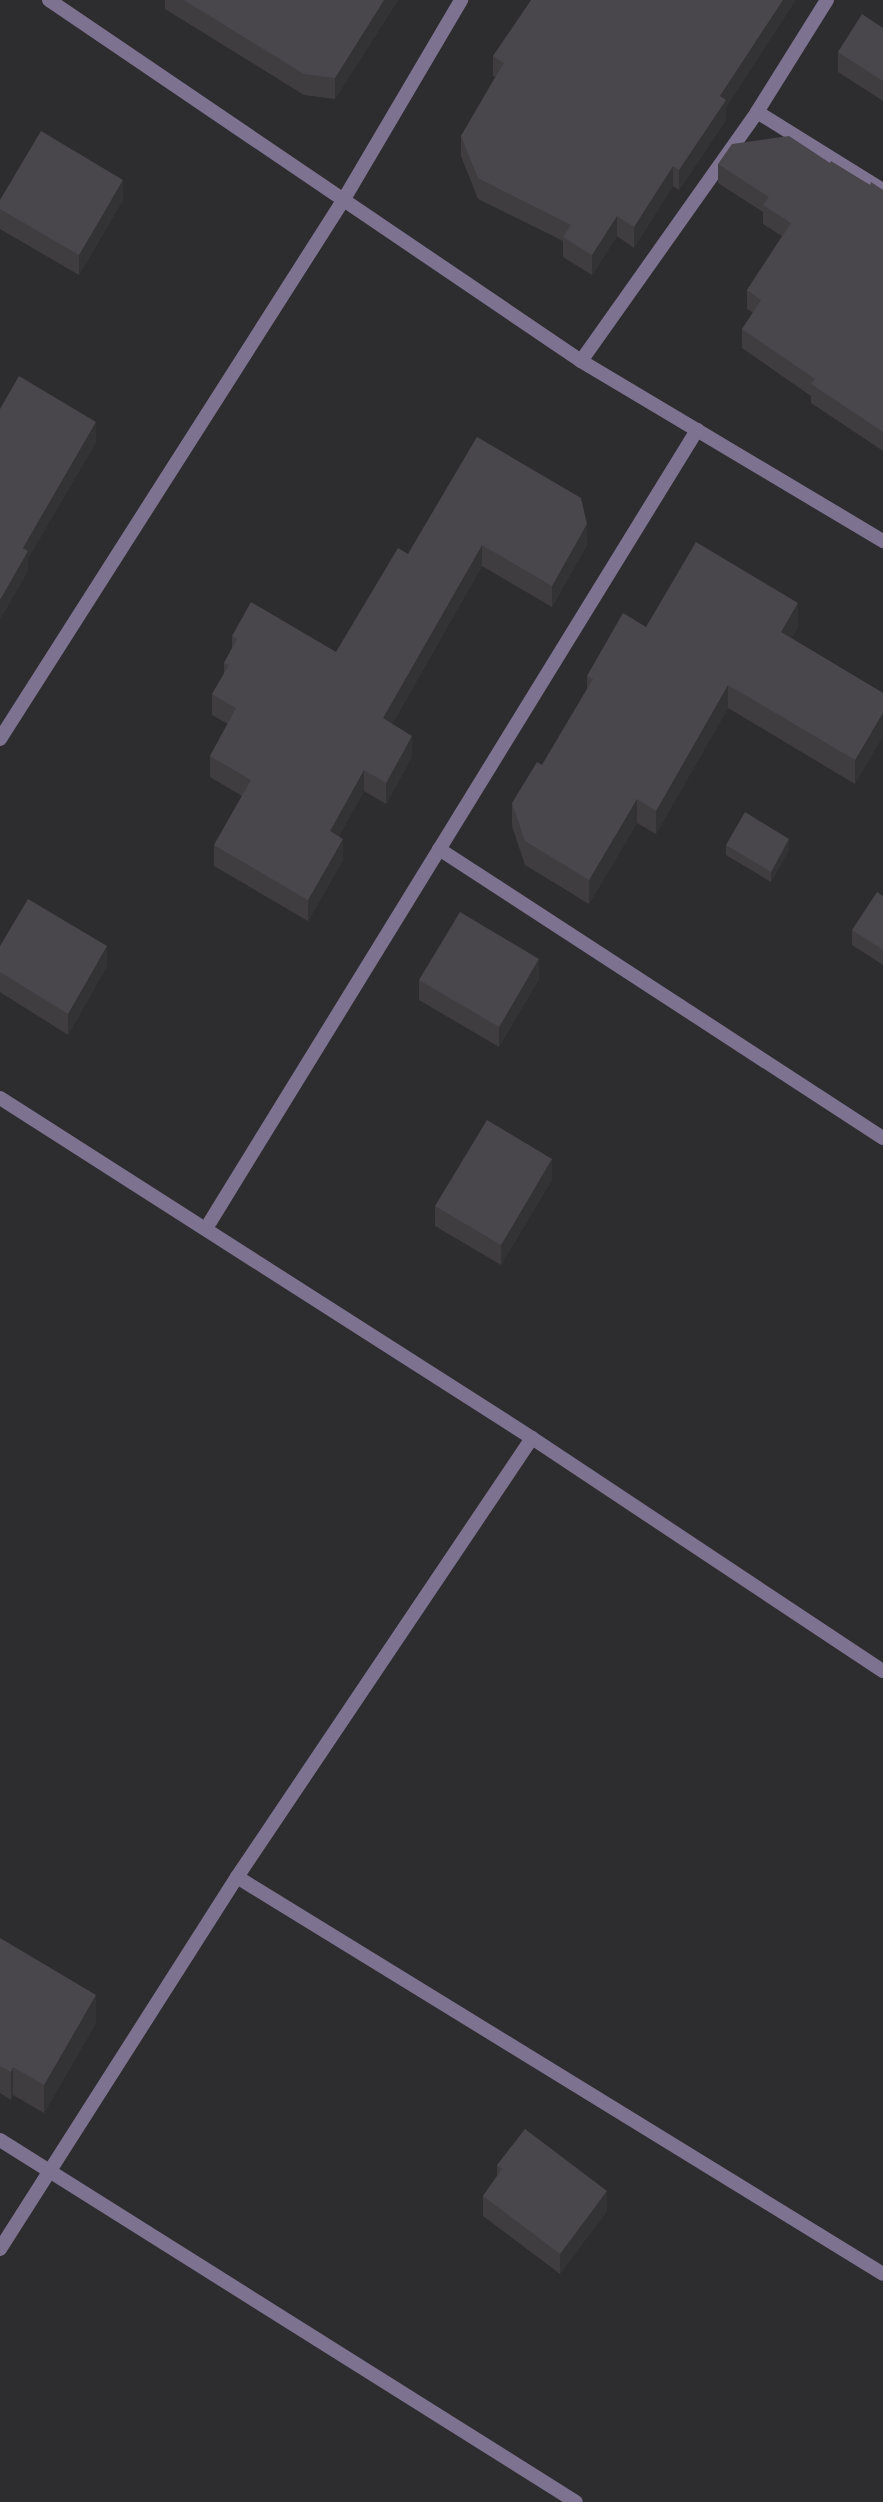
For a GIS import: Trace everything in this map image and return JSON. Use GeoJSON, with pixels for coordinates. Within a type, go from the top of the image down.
{"type":"FeatureCollection","features":[{"type":"Feature","properties":{"kind":"street"},"geometry":{"type":"LineString","coordinates":[[48,0],[581,361],[883,541]]}},
{"type":"Feature","properties":{"kind":"street"},"geometry":{"type":"LineString","coordinates":[[0,739],[344,198],[461,0]]}},
{"type":"Feature","properties":{"kind":"street"},"geometry":{"type":"LineString","coordinates":[[581,361],[757,112],[827,0]]}},
{"type":"Feature","properties":{"kind":"street"},"geometry":{"type":"LineString","coordinates":[[757,112],[883,190]]}},
{"type":"Feature","properties":{"kind":"street"},"geometry":{"type":"LineString","coordinates":[[210,1222],[697,430]]}},
{"type":"Feature","properties":{"kind":"street"},"geometry":{"type":"LineString","coordinates":[[439,849],[883,1138]]}},
{"type":"Feature","properties":{"kind":"street"},"geometry":{"type":"LineString","coordinates":[[0,1098],[532,1438],[883,1671]]}},
{"type":"Feature","properties":{"kind":"street"},"geometry":{"type":"LineString","coordinates":[[0,2249],[237,1877],[532,1438]]}},
{"type":"Feature","properties":{"kind":"street"},"geometry":{"type":"LineString","coordinates":[[237,1877],[883,2274]]}},
{"type":"Feature","properties":{"kind":"street"},"geometry":{"type":"LineString","coordinates":[[0,2140],[576,2502]]}},
{"type":"Feature","properties":{"kind":"building"},"geometry":{"type":"Polygon","coordinates":[[[184,0],[384,0],[335,78],[304,74],[184,0]]]}},
{"type":"Feature","properties":{"kind":"building"},"geometry":{"type":"Polygon","coordinates":[[[531,0],[783,0],[720,96],[726,100],[679,170],[673,166],[634,227],[617,216],[592,255],[563,237],[571,225],[478,178],[461,136],[504,63],[493,56],[531,0]]]}},
{"type":"Feature","properties":{"kind":"building"},"geometry":{"type":"Polygon","coordinates":[[[862,14],[883,28],[883,81],[838,52],[862,14]]]}},
{"type":"Feature","properties":{"kind":"building"},"geometry":{"type":"Polygon","coordinates":[[[41,131],[123,180],[79,255],[0,209],[0,200],[41,131]]]}},
{"type":"Feature","properties":{"kind":"building"},"geometry":{"type":"Polygon","coordinates":[[[789,136],[830,163],[831,161],[883,190],[883,432],[811,384],[815,379],[742,329],[761,300],[747,290],[791,223],[763,205],[769,197],[718,164],[732,144],[789,136]]]}},
{"type":"Feature","properties":{"kind":"building"},"geometry":{"type":"Polygon","coordinates":[[[19,376],[96,422],[23,548],[28,551],[0,600],[0,409],[19,376]]]}},
{"type":"Feature","properties":{"kind":"building"},"geometry":{"type":"Polygon","coordinates":[[[477,437],[581,498],[587,524],[552,586],[482,545],[383,718],[412,736],[386,783],[364,770],[330,831],[343,839],[308,900],[214,845],[251,780],[210,756],[236,708],[212,694],[229,665],[224,663],[237,639],[232,636],[251,602],[336,652],[398,548],[408,554],[477,437]]]}},
{"type":"Feature","properties":{"kind":"building"},"geometry":{"type":"Polygon","coordinates":[[[696,542],[798,603],[781,632],[883,693],[883,713],[855,760],[728,685],[656,811],[637,799],[589,880],[525,841],[512,803],[537,762],[542,765],[593,679],[587,676],[623,613],[646,627],[696,542]]]}},
{"type":"Feature","properties":{"kind":"building"},"geometry":{"type":"Polygon","coordinates":[[[745,812],[789,839],[771,872],[726,845],[745,812]]]}},
{"type":"Feature","properties":{"kind":"building"},"geometry":{"type":"Polygon","coordinates":[[[877,892],[883,896],[883,950],[852,930],[877,892]]]}},
{"type":"Feature","properties":{"kind":"building"},"geometry":{"type":"Polygon","coordinates":[[[28,899],[107,946],[68,1014],[0,972],[0,946],[28,899]]]}},
{"type":"Feature","properties":{"kind":"building"},"geometry":{"type":"Polygon","coordinates":[[[460,912],[539,959],[499,1027],[419,980],[460,912]]]}},
{"type":"Feature","properties":{"kind":"building"},"geometry":{"type":"Polygon","coordinates":[[[487,1120],[552,1159],[501,1245],[435,1206],[487,1120]]]}},
{"type":"Feature","properties":{"kind":"building"},"geometry":{"type":"Polygon","coordinates":[[[0,1938],[96,1995],[44,2085],[13,2067],[11,2072],[0,2066],[0,1938]]]}},
{"type":"Feature","properties":{"kind":"building"},"geometry":{"type":"Polygon","coordinates":[[[525,2129],[607,2191],[560,2254],[483,2196],[502,2169],[497,2165],[525,2129]]]}}]}
